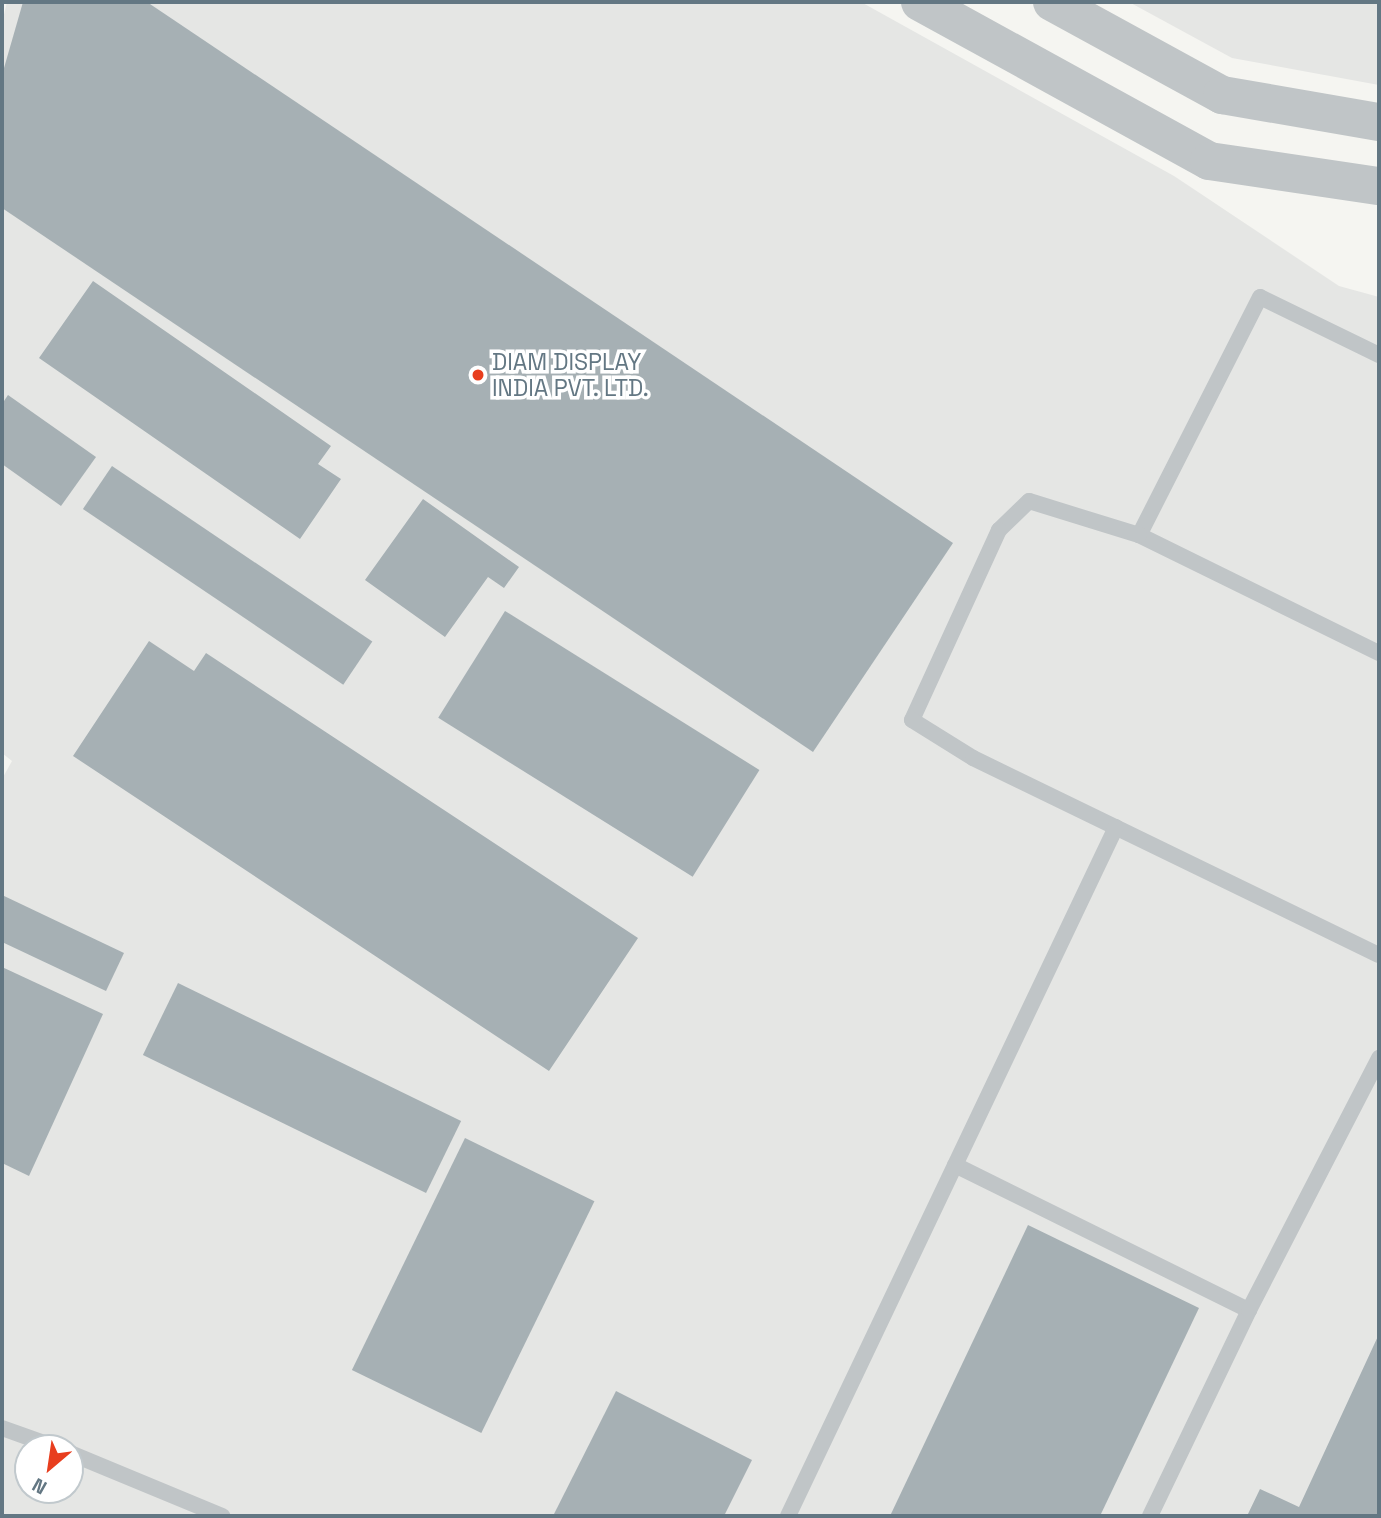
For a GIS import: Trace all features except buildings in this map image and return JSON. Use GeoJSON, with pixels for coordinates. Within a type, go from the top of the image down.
{"type":"FeatureCollection","features":[{"type":"Feature","properties":{"kind":"street"},"geometry":{"type":"LineString","coordinates":[[920,2],[1209,161],[1379,186]]}},
{"type":"Feature","properties":{"kind":"street"},"geometry":{"type":"LineString","coordinates":[[1052,2],[1222,95],[1379,122]]}},
{"type":"Feature","properties":{"kind":"lane"},"geometry":{"type":"LineString","coordinates":[[1139,535],[1260,297],[1379,355]]}},
{"type":"Feature","properties":{"kind":"lane"},"geometry":{"type":"LineString","coordinates":[[1379,653],[1139,535],[1029,501],[999,530],[912,720],[974,758],[1379,955]]}},
{"type":"Feature","properties":{"kind":"lane"},"geometry":{"type":"LineString","coordinates":[[788,1516],[1116,827]]}},
{"type":"Feature","properties":{"kind":"lane"},"geometry":{"type":"LineString","coordinates":[[1150,1516],[1249,1310],[1379,1058]]}},
{"type":"Feature","properties":{"kind":"lane"},"geometry":{"type":"LineString","coordinates":[[955,1165],[1249,1310]]}},
{"type":"Feature","properties":{"kind":"lane"},"geometry":{"type":"LineString","coordinates":[[2,1427],[21,1434]]}},
{"type":"Feature","properties":{"kind":"lane"},"geometry":{"type":"LineString","coordinates":[[84,1459],[222,1516]]}},
{"type":"Feature","properties":{"kind":"shaded area"},"geometry":{"type":"Polygon","coordinates":[[[7,2],[861,2],[1174,176],[1339,286],[1379,297],[1379,1516],[2,1516],[2,779],[12,761],[2,753],[2,23],[7,2]]]}},
{"type":"Feature","properties":{"kind":"shaded area"},"geometry":{"type":"Polygon","coordinates":[[[1129,2],[1379,2],[1379,85],[1232,58],[1129,2]]]}},
{"type":"Feature","properties":{"kind":"place","name":"DIAM DISPLAY INDIA PVT. LTD."},"geometry":{"type":"Point","coordinates":[478,375]}}]}
